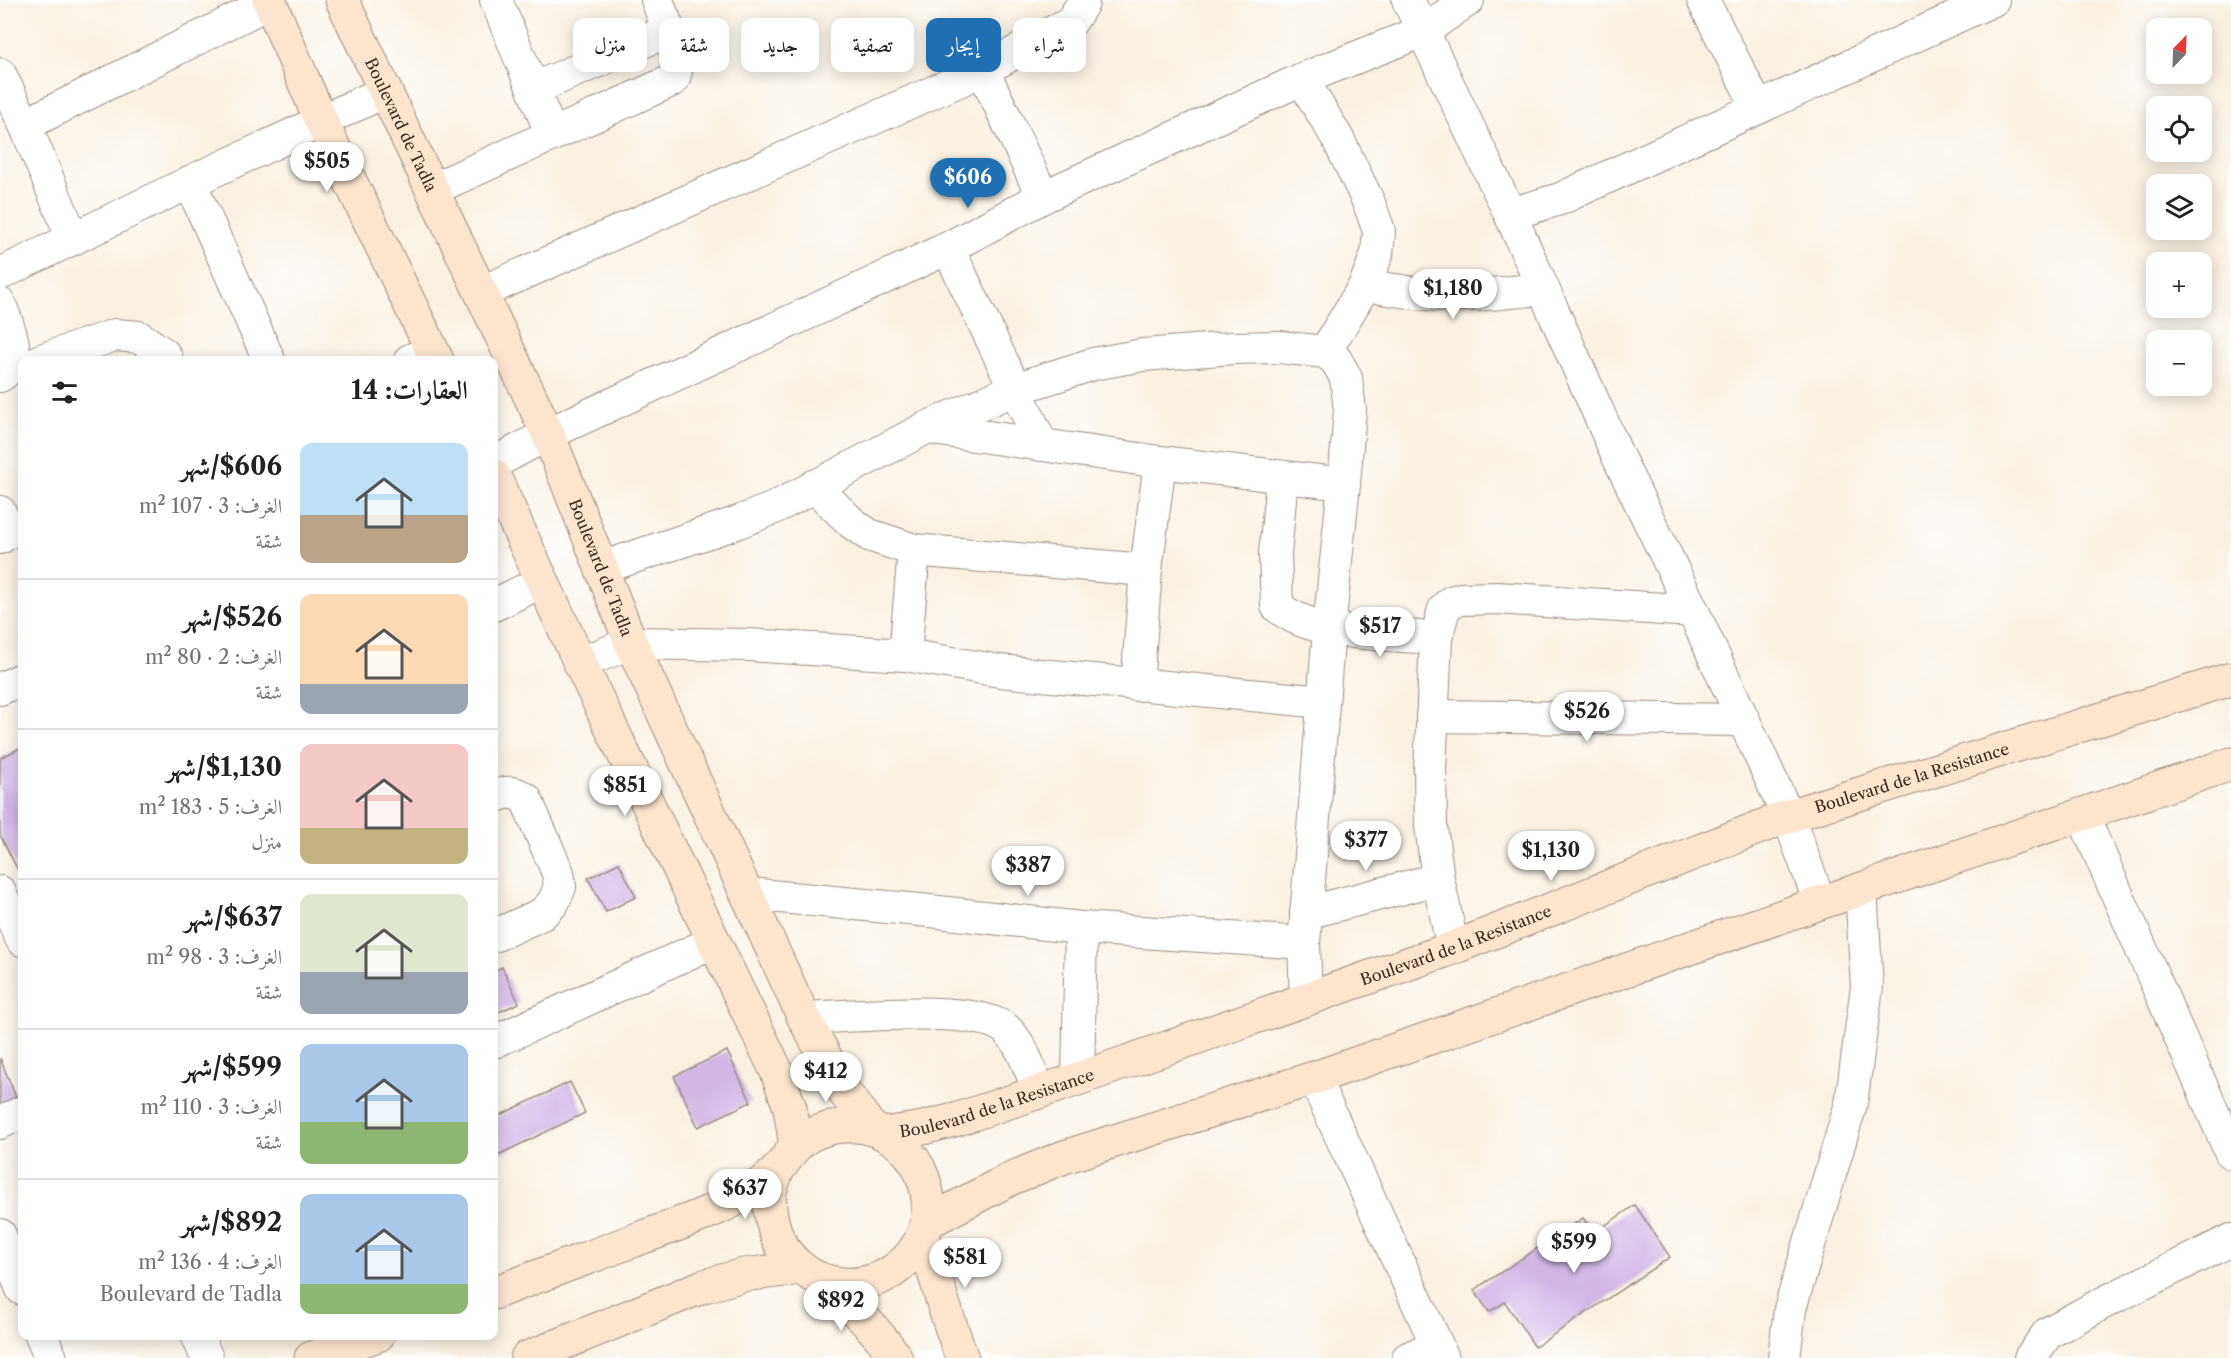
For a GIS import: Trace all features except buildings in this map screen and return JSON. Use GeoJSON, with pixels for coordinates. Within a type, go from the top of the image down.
{"type":"FeatureCollection","features":[{"type":"Feature","properties":{"kind":"main road","name":"Boulevard de Tadla"},"geometry":{"type":"LineString","coordinates":[[342,0],[548,434],[631,643],[804,1018],[845,1093],[878,1131]]}},
{"type":"Feature","properties":{"kind":"main road"},"geometry":{"type":"LineString","coordinates":[[269,1],[426,356]]}},
{"type":"Feature","properties":{"kind":"main road"},"geometry":{"type":"LineString","coordinates":[[498,485],[580,663],[777,1072],[790,1108],[786,1158],[770,1193],[771,1217],[777,1240],[791,1259],[846,1300],[883,1339],[896,1358]]}},
{"type":"Feature","properties":{"kind":"main road","name":"Boulevard de la Resistance"},"geometry":{"type":"LineString","coordinates":[[498,1292],[681,1223],[755,1189],[808,1136],[839,1126],[878,1131],[923,1128],[958,1119],[1453,948],[1788,816],[2231,680]]}},
{"type":"Feature","properties":{"kind":"main road"},"geometry":{"type":"LineString","coordinates":[[527,1358],[704,1286],[743,1275],[809,1273],[838,1284],[859,1284],[879,1279],[898,1269],[913,1254],[925,1229],[1012,1178],[1064,1157],[1314,1078],[2231,764]]}},
{"type":"Feature","properties":{"kind":"main road","name":"Boulevard de la Resistance"},"geometry":{"type":"LineString","coordinates":[[878,1131],[899,1143],[921,1170],[927,1187],[929,1204],[925,1229]]}},
{"type":"Feature","properties":{"kind":"main road"},"geometry":{"type":"LineString","coordinates":[[925,1229],[945,1309],[962,1358]]}},
{"type":"Feature","properties":{"kind":"main road"},"geometry":{"type":"LineString","coordinates":[[311,1358],[363,1340]]}},
{"type":"Feature","properties":{"kind":"street"},"geometry":{"type":"LineString","coordinates":[[496,0],[552,135]]}},
{"type":"Feature","properties":{"kind":"street"},"geometry":{"type":"LineString","coordinates":[[657,0],[663,18]]}},
{"type":"Feature","properties":{"kind":"street"},"geometry":{"type":"LineString","coordinates":[[1001,60],[1071,22],[1083,0]]}},
{"type":"Feature","properties":{"kind":"street"},"geometry":{"type":"LineString","coordinates":[[1408,0],[1510,214],[1619,459],[1693,611],[1788,816],[1820,903]]}},
{"type":"Feature","properties":{"kind":"street"},"geometry":{"type":"LineString","coordinates":[[498,461],[548,434],[948,248],[1043,197],[1302,79],[1423,31],[1468,0]]}},
{"type":"Feature","properties":{"kind":"street"},"geometry":{"type":"LineString","coordinates":[[1703,0],[1758,108]]}},
{"type":"Feature","properties":{"kind":"street"},"geometry":{"type":"LineString","coordinates":[[1510,214],[1560,199],[1993,0]]}},
{"type":"Feature","properties":{"kind":"street"},"geometry":{"type":"LineString","coordinates":[[25,125],[269,1]]}},
{"type":"Feature","properties":{"kind":"street"},"geometry":{"type":"LineString","coordinates":[[533,89],[659,35]]}},
{"type":"Feature","properties":{"kind":"street"},"geometry":{"type":"LineString","coordinates":[[433,189],[673,80],[677,72]]}},
{"type":"Feature","properties":{"kind":"street"},"geometry":{"type":"LineString","coordinates":[[482,292],[978,72]]}},
{"type":"Feature","properties":{"kind":"street"},"geometry":{"type":"LineString","coordinates":[[984,72],[1043,197]]}},
{"type":"Feature","properties":{"kind":"street"},"geometry":{"type":"LineString","coordinates":[[0,74],[25,125],[73,239]]}},
{"type":"Feature","properties":{"kind":"street"},"geometry":{"type":"LineString","coordinates":[[1302,79],[1338,138],[1369,203],[1379,231],[1377,254],[1365,285],[1325,352]]}},
{"type":"Feature","properties":{"kind":"street"},"geometry":{"type":"LineString","coordinates":[[0,274],[384,92]]}},
{"type":"Feature","properties":{"kind":"street"},"geometry":{"type":"LineString","coordinates":[[190,182],[266,356]]}},
{"type":"Feature","properties":{"kind":"street"},"geometry":{"type":"LineString","coordinates":[[948,248],[1042,445]]}},
{"type":"Feature","properties":{"kind":"street"},"geometry":{"type":"LineString","coordinates":[[1365,285],[1402,292],[1439,295],[1544,290]]}},
{"type":"Feature","properties":{"kind":"street"},"geometry":{"type":"LineString","coordinates":[[0,304],[12,336],[14,354],[10,371]]}},
{"type":"Feature","properties":{"kind":"street"},"geometry":{"type":"LineString","coordinates":[[53,356],[115,335],[139,338],[165,356]]}},
{"type":"Feature","properties":{"kind":"street"},"geometry":{"type":"LineString","coordinates":[[601,568],[774,508],[926,428],[1015,389],[1093,364],[1143,355],[1279,347],[1325,352],[1336,360],[1346,378],[1350,410],[1329,629],[1305,928],[1306,1000]]}},
{"type":"Feature","properties":{"kind":"street"},"geometry":{"type":"LineString","coordinates":[[926,428],[1160,462],[1344,484]]}},
{"type":"Feature","properties":{"kind":"street"},"geometry":{"type":"LineString","coordinates":[[1137,685],[1146,570],[1160,462]]}},
{"type":"Feature","properties":{"kind":"street"},"geometry":{"type":"LineString","coordinates":[[1282,478],[1275,554],[1277,606],[1287,615],[1302,623],[1329,629],[1436,638]]}},
{"type":"Feature","properties":{"kind":"street"},"geometry":{"type":"LineString","coordinates":[[814,486],[852,524],[869,535],[914,550],[1146,570]]}},
{"type":"Feature","properties":{"kind":"street"},"geometry":{"type":"LineString","coordinates":[[905,655],[914,550]]}},
{"type":"Feature","properties":{"kind":"street"},"geometry":{"type":"LineString","coordinates":[[498,603],[543,581]]}},
{"type":"Feature","properties":{"kind":"street"},"geometry":{"type":"LineString","coordinates":[[1453,948],[1438,879],[1431,815],[1430,771],[1436,638],[1444,609],[1451,602],[1461,598],[1497,598],[1693,611]]}},
{"type":"Feature","properties":{"kind":"street"},"geometry":{"type":"LineString","coordinates":[[580,663],[631,643],[749,645],[905,655],[1000,671],[1323,702]]}},
{"type":"Feature","properties":{"kind":"street"},"geometry":{"type":"LineString","coordinates":[[0,689],[18,681]]}},
{"type":"Feature","properties":{"kind":"street"},"geometry":{"type":"LineString","coordinates":[[1432,716],[1744,720]]}},
{"type":"Feature","properties":{"kind":"street"},"geometry":{"type":"LineString","coordinates":[[498,795],[505,792],[517,793],[526,799],[558,873],[560,887],[553,903],[542,914],[498,934]]}},
{"type":"Feature","properties":{"kind":"street"},"geometry":{"type":"LineString","coordinates":[[2082,814],[2231,1153]]}},
{"type":"Feature","properties":{"kind":"street"},"geometry":{"type":"LineString","coordinates":[[748,894],[930,910],[1081,928],[1305,928],[1438,879]]}},
{"type":"Feature","properties":{"kind":"street"},"geometry":{"type":"LineString","coordinates":[[18,885],[0,892],[18,931]]}},
{"type":"Feature","properties":{"kind":"street"},"geometry":{"type":"LineString","coordinates":[[1784,1358],[1790,1309],[1851,1104],[1868,987],[1861,889]]}},
{"type":"Feature","properties":{"kind":"street"},"geometry":{"type":"LineString","coordinates":[[1078,1079],[1081,928]]}},
{"type":"Feature","properties":{"kind":"street"},"geometry":{"type":"LineString","coordinates":[[498,1040],[714,942]]}},
{"type":"Feature","properties":{"kind":"street"},"geometry":{"type":"LineString","coordinates":[[804,1018],[930,1013],[980,1017],[1007,1029],[1017,1042],[1039,1090]]}},
{"type":"Feature","properties":{"kind":"street"},"geometry":{"type":"LineString","coordinates":[[1314,1078],[1440,1352],[1408,1358]]}},
{"type":"Feature","properties":{"kind":"street"},"geometry":{"type":"LineString","coordinates":[[0,1123],[18,1114]]}},
{"type":"Feature","properties":{"kind":"street"},"geometry":{"type":"LineString","coordinates":[[0,1234],[18,1279]]}},
{"type":"Feature","properties":{"kind":"street"},"geometry":{"type":"LineString","coordinates":[[2030,1358],[2048,1333],[2103,1303],[2231,1240]]}},
{"type":"Feature","properties":{"kind":"street"},"geometry":{"type":"LineString","coordinates":[[43,1340],[51,1358]]}},
{"type":"Feature","properties":{"kind":"street"},"geometry":{"type":"LineString","coordinates":[[199,1340],[207,1358]]}}]}
